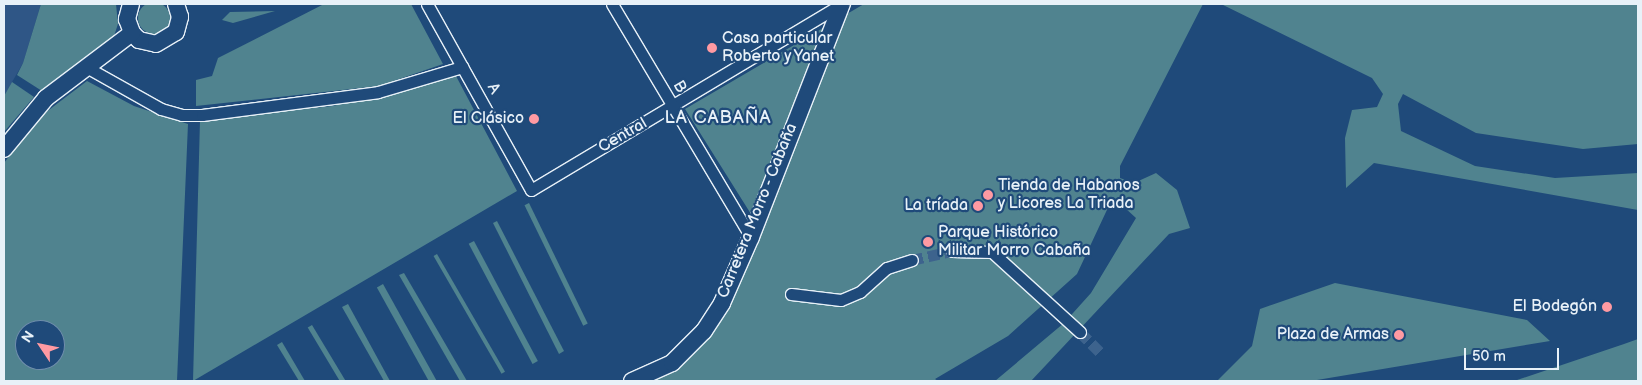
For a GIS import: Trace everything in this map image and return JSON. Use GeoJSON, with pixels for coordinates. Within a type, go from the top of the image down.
{"type":"FeatureCollection","features":[{"type":"Feature","properties":{"kind":"street"},"geometry":{"type":"LineString","coordinates":[[131,4],[127,19],[132,33],[147,43],[156,44],[170,38],[179,24],[176,4]]}},
{"type":"Feature","properties":{"kind":"street","name":"A"},"geometry":{"type":"LineString","coordinates":[[427,4],[531,190]]}},
{"type":"Feature","properties":{"kind":"street","name":"B"},"geometry":{"type":"LineString","coordinates":[[612,4],[751,237]]}},
{"type":"Feature","properties":{"kind":"street","name":"Central"},"geometry":{"type":"LineString","coordinates":[[531,190],[841,4]]}},
{"type":"Feature","properties":{"kind":"street","name":"Carretera Morro - Cabaña"},"geometry":{"type":"LineString","coordinates":[[632,381],[672,363],[704,332],[722,304],[751,237],[841,4]]}},
{"type":"Feature","properties":{"kind":"street"},"geometry":{"type":"LineString","coordinates":[[4,149],[46,98],[132,33]]}},
{"type":"Feature","properties":{"kind":"street"},"geometry":{"type":"LineString","coordinates":[[88,68],[160,109],[182,115],[202,115],[378,92],[462,67]]}},
{"type":"Feature","properties":{"kind":"street"},"geometry":{"type":"LineString","coordinates":[[952,251],[992,252],[1080,332]]}},
{"type":"Feature","properties":{"kind":"street"},"geometry":{"type":"LineString","coordinates":[[791,294],[841,300],[860,292],[896,263],[912,260]]}},
{"type":"Feature","properties":{"kind":"shaded area"},"geometry":{"type":"Polygon","coordinates":[[[4,4],[41,4],[23,63],[4,96],[4,4]]]}},
{"type":"Feature","properties":{"kind":"green space"},"geometry":{"type":"Polygon","coordinates":[[[154,2],[166,6],[170,18],[166,30],[154,34],[142,30],[138,18],[142,6],[154,2]]]}},
{"type":"Feature","properties":{"kind":"green space"},"geometry":{"type":"Polygon","coordinates":[[[41,4],[116,4],[118,24],[114,36],[42,91],[17,75],[23,63],[41,4]]]}},
{"type":"Feature","properties":{"kind":"green space"},"geometry":{"type":"Polygon","coordinates":[[[324,4],[411,4],[443,64],[379,86],[196,106],[196,80],[212,76],[218,58],[324,4]]]}},
{"type":"Feature","properties":{"kind":"green space"},"geometry":{"type":"Polygon","coordinates":[[[864,4],[1203,4],[1120,166],[1120,178],[1134,183],[1156,173],[1177,190],[1190,228],[1169,234],[1031,381],[995,381],[1064,323],[1091,293],[1136,218],[1113,197],[1077,274],[1008,336],[935,379],[938,381],[652,381],[678,370],[711,335],[761,230],[685,109],[864,4]]]}},
{"type":"Feature","properties":{"kind":"green space"},"geometry":{"type":"Polygon","coordinates":[[[1221,4],[1638,4],[1638,144],[1583,149],[1476,133],[1403,94],[1398,104],[1401,131],[1475,166],[1555,178],[1638,173],[1638,210],[1374,163],[1346,188],[1345,138],[1352,110],[1377,107],[1383,94],[1372,78],[1221,4]]]}},
{"type":"Feature","properties":{"kind":"green space"},"geometry":{"type":"Polygon","coordinates":[[[275,11],[233,23],[222,20],[230,12],[275,11]]]}},
{"type":"Feature","properties":{"kind":"green space"},"geometry":{"type":"Polygon","coordinates":[[[456,76],[517,191],[193,381],[200,120],[332,106],[391,94],[456,76]]]}},
{"type":"Feature","properties":{"kind":"green space"},"geometry":{"type":"Polygon","coordinates":[[[87,81],[134,106],[188,124],[177,381],[4,381],[4,163],[37,119],[87,81]]]}},
{"type":"Feature","properties":{"kind":"green space"},"geometry":{"type":"Polygon","coordinates":[[[12,82],[34,97],[4,132],[4,96],[12,82]]]}},
{"type":"Feature","properties":{"kind":"green space"},"geometry":{"type":"Polygon","coordinates":[[[529,203],[588,323],[583,326],[525,205],[529,203]]]}},
{"type":"Feature","properties":{"kind":"green space"},"geometry":{"type":"Polygon","coordinates":[[[497,221],[564,351],[559,354],[493,223],[497,221]]]}},
{"type":"Feature","properties":{"kind":"green space"},"geometry":{"type":"Polygon","coordinates":[[[474,241],[538,361],[533,364],[469,244],[474,241]]]}},
{"type":"Feature","properties":{"kind":"green space"},"geometry":{"type":"Polygon","coordinates":[[[437,254],[505,372],[502,374],[434,256],[437,254]]]}},
{"type":"Feature","properties":{"kind":"green space"},"geometry":{"type":"Polygon","coordinates":[[[404,273],[467,381],[460,381],[399,275],[404,273]]]}},
{"type":"Feature","properties":{"kind":"green space","name":"Plaza de Armas"},"geometry":{"type":"Polygon","coordinates":[[[1335,283],[1527,320],[1550,341],[1311,381],[1217,381],[1252,346],[1260,309],[1335,283]]]}},
{"type":"Feature","properties":{"kind":"green space"},"geometry":{"type":"Polygon","coordinates":[[[383,284],[437,381],[429,381],[377,287],[383,284]]]}},
{"type":"Feature","properties":{"kind":"green space"},"geometry":{"type":"Polygon","coordinates":[[[348,304],[390,381],[384,381],[342,307],[348,304]]]}},
{"type":"Feature","properties":{"kind":"green space"},"geometry":{"type":"Polygon","coordinates":[[[312,325],[346,381],[340,381],[308,328],[312,325]]]}},
{"type":"Feature","properties":{"kind":"green space"},"geometry":{"type":"Polygon","coordinates":[[[1638,339],[1638,381],[1514,381],[1624,344],[1638,339]]]}},
{"type":"Feature","properties":{"kind":"green space"},"geometry":{"type":"Polygon","coordinates":[[[282,342],[305,381],[299,381],[277,345],[282,342]]]}},
{"type":"Feature","properties":{"kind":"tunnel"},"geometry":{"type":"LineString","coordinates":[[912,260],[952,251]]}},
{"type":"Feature","properties":{"kind":"tunnel"},"geometry":{"type":"LineString","coordinates":[[1080,332],[1103,355]]}},
{"type":"Feature","properties":{"kind":"place","name":"Casa particular Roberto y Yanet"},"geometry":{"type":"Point","coordinates":[712,48]}},
{"type":"Feature","properties":{"kind":"place","name":"El Clásico"},"geometry":{"type":"Point","coordinates":[534,119]}},
{"type":"Feature","properties":{"kind":"place","name":"Tienda de Habanos y Licores La Triada"},"geometry":{"type":"Point","coordinates":[988,195]}},
{"type":"Feature","properties":{"kind":"place","name":"La tríada"},"geometry":{"type":"Point","coordinates":[978,206]}},
{"type":"Feature","properties":{"kind":"place","name":"Parque Histórico Militar Morro Cabaña"},"geometry":{"type":"Point","coordinates":[928,242]}},
{"type":"Feature","properties":{"kind":"place","name":"El Bodegón"},"geometry":{"type":"Point","coordinates":[1607,307]}},
{"type":"Feature","properties":{"kind":"place","name":"Plaza de Armas"},"geometry":{"type":"Point","coordinates":[1399,335]}},
{"type":"Feature","properties":{"kind":"district","name":"LA CABAÑA"},"geometry":{"type":"Point","coordinates":[718,118]}}]}
